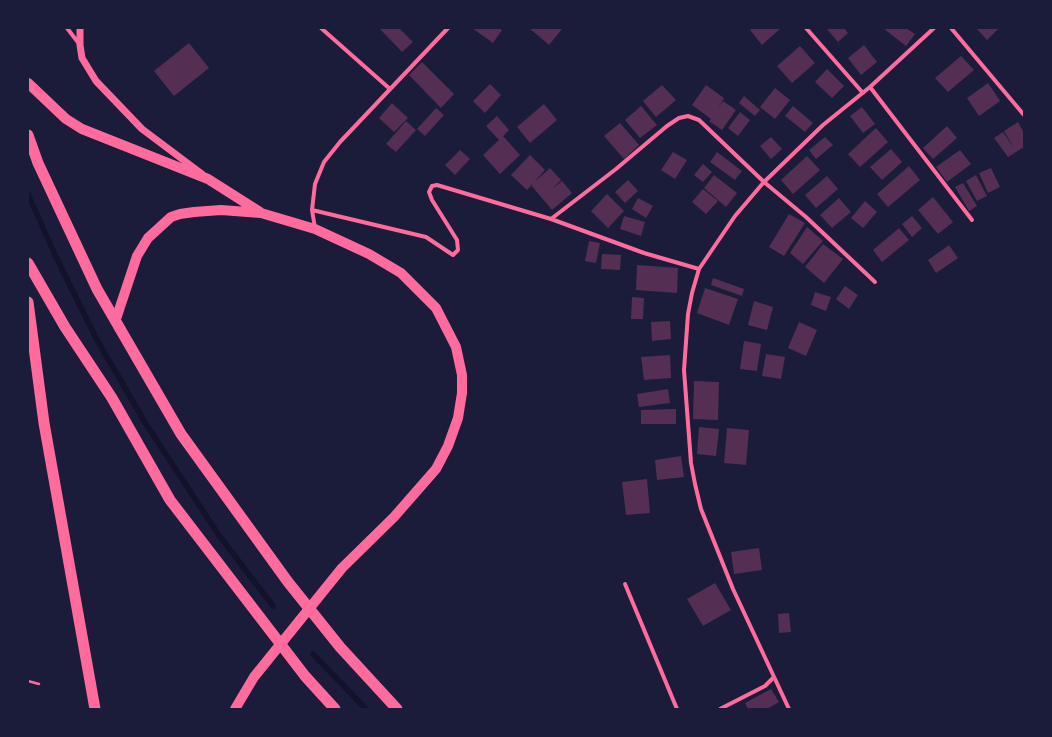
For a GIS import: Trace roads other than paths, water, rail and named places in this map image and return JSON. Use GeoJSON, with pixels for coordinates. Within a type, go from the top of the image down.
{"type":"FeatureCollection","features":[{"type":"Feature","properties":{"kind":"highway"},"geometry":{"type":"LineString","coordinates":[[28,135],[38,163],[97,288],[181,434],[288,582],[340,647],[397,709]]}},
{"type":"Feature","properties":{"kind":"highway"},"geometry":{"type":"LineString","coordinates":[[28,263],[65,327],[112,398],[170,500],[305,676],[336,709]]}},
{"type":"Feature","properties":{"kind":"highway"},"geometry":{"type":"LineString","coordinates":[[28,302],[38,367],[44,423],[95,709]]}},
{"type":"Feature","properties":{"kind":"main road"},"geometry":{"type":"LineString","coordinates":[[28,83],[66,119],[82,129],[208,179],[261,213]]}},
{"type":"Feature","properties":{"kind":"main road"},"geometry":{"type":"LineString","coordinates":[[116,319],[137,256],[148,238],[171,217],[194,212],[221,210],[261,213],[315,228],[368,254],[402,273],[436,308],[456,347],[462,375],[462,393],[458,418],[448,446],[436,469],[394,517],[342,568],[254,677],[235,709]]}},
{"type":"Feature","properties":{"kind":"street"},"geometry":{"type":"LineString","coordinates":[[67,28],[80,45]]}},
{"type":"Feature","properties":{"kind":"street"},"geometry":{"type":"LineString","coordinates":[[80,28],[80,45],[84,63],[96,81],[142,129],[208,179]]}},
{"type":"Feature","properties":{"kind":"street"},"geometry":{"type":"LineString","coordinates":[[320,28],[390,89]]}},
{"type":"Feature","properties":{"kind":"street"},"geometry":{"type":"LineString","coordinates":[[315,228],[312,210],[315,184],[324,162],[340,142],[448,28]]}},
{"type":"Feature","properties":{"kind":"street"},"geometry":{"type":"LineString","coordinates":[[806,28],[863,93]]}},
{"type":"Feature","properties":{"kind":"street"},"geometry":{"type":"LineString","coordinates":[[789,709],[773,678],[707,527],[701,509],[692,470],[684,370],[688,314],[699,269],[736,216],[764,182],[822,125],[870,87],[934,28]]}},
{"type":"Feature","properties":{"kind":"street"},"geometry":{"type":"LineString","coordinates":[[951,28],[1024,115]]}},
{"type":"Feature","properties":{"kind":"street"},"geometry":{"type":"LineString","coordinates":[[870,87],[972,220]]}},
{"type":"Feature","properties":{"kind":"street"},"geometry":{"type":"LineString","coordinates":[[551,219],[616,169],[667,126],[684,116],[700,120],[764,182],[806,217],[875,282]]}},
{"type":"Feature","properties":{"kind":"street"},"geometry":{"type":"LineString","coordinates":[[312,210],[426,237],[453,255],[458,250],[457,240],[432,200],[429,189],[432,186],[437,185],[551,219],[644,253],[699,269]]}},
{"type":"Feature","properties":{"kind":"street"},"geometry":{"type":"LineString","coordinates":[[29,357],[38,367]]}},
{"type":"Feature","properties":{"kind":"street"},"geometry":{"type":"LineString","coordinates":[[625,584],[677,709]]}},
{"type":"Feature","properties":{"kind":"street"},"geometry":{"type":"LineString","coordinates":[[720,709],[765,686],[773,678]]}},
{"type":"Feature","properties":{"kind":"waterway"},"geometry":{"type":"LineString","coordinates":[[28,194],[56,257],[97,340],[146,424],[218,534],[273,606]]}},
{"type":"Feature","properties":{"kind":"waterway"},"geometry":{"type":"LineString","coordinates":[[313,654],[366,709]]}}]}
